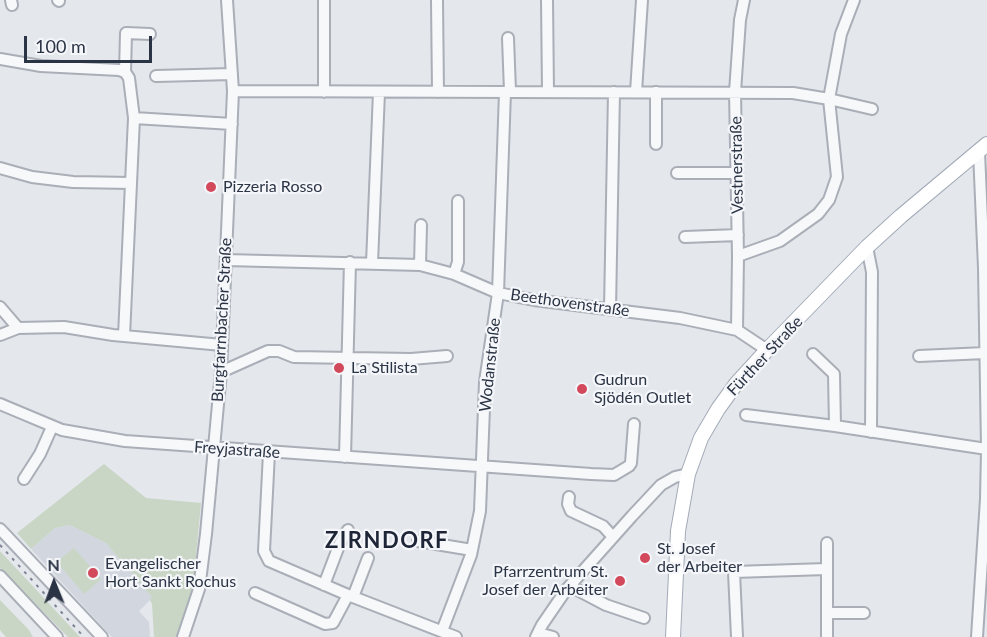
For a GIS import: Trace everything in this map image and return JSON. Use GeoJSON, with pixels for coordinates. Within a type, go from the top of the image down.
{"type":"FeatureCollection","features":[{"type":"Feature","properties":{"kind":"main road","name":"Fürther Straße"},"geometry":{"type":"LineString","coordinates":[[673,637],[678,531],[688,474],[701,438],[718,409],[736,384],[767,350],[867,248],[901,216],[983,148]]}},
{"type":"Feature","properties":{"kind":"street","name":"Burgfarrnbacher Straße"},"geometry":{"type":"LineString","coordinates":[[183,637],[199,589],[221,372],[232,124],[232,74],[227,0]]}},
{"type":"Feature","properties":{"kind":"street"},"geometry":{"type":"LineString","coordinates":[[324,0],[324,92]]}},
{"type":"Feature","properties":{"kind":"street"},"geometry":{"type":"LineString","coordinates":[[437,0],[438,92]]}},
{"type":"Feature","properties":{"kind":"street"},"geometry":{"type":"LineString","coordinates":[[547,0],[548,91]]}},
{"type":"Feature","properties":{"kind":"street"},"geometry":{"type":"LineString","coordinates":[[636,92],[642,0]]}},
{"type":"Feature","properties":{"kind":"street","name":"Vestnerstraße"},"geometry":{"type":"LineString","coordinates":[[737,330],[735,92],[740,20],[744,0]]}},
{"type":"Feature","properties":{"kind":"street"},"geometry":{"type":"LineString","coordinates":[[738,256],[780,241],[818,214],[829,200],[837,177],[829,99],[841,34],[854,0]]}},
{"type":"Feature","properties":{"kind":"street"},"geometry":{"type":"LineString","coordinates":[[124,336],[134,118],[132,88],[125,72],[126,33],[150,34]]}},
{"type":"Feature","properties":{"kind":"street","name":"Wodanstraße"},"geometry":{"type":"LineString","coordinates":[[442,631],[472,550],[480,511],[485,382],[498,293],[508,38]]}},
{"type":"Feature","properties":{"kind":"street"},"geometry":{"type":"LineString","coordinates":[[0,59],[41,66],[125,72]]}},
{"type":"Feature","properties":{"kind":"street"},"geometry":{"type":"LineString","coordinates":[[156,76],[232,74]]}},
{"type":"Feature","properties":{"kind":"street"},"geometry":{"type":"LineString","coordinates":[[232,92],[793,93],[872,110]]}},
{"type":"Feature","properties":{"kind":"street"},"geometry":{"type":"LineString","coordinates":[[372,263],[379,92]]}},
{"type":"Feature","properties":{"kind":"street"},"geometry":{"type":"LineString","coordinates":[[610,309],[614,92]]}},
{"type":"Feature","properties":{"kind":"street"},"geometry":{"type":"LineString","coordinates":[[656,92],[656,144]]}},
{"type":"Feature","properties":{"kind":"street"},"geometry":{"type":"LineString","coordinates":[[134,118],[232,124]]}},
{"type":"Feature","properties":{"kind":"street"},"geometry":{"type":"LineString","coordinates":[[977,637],[982,619],[987,449],[983,148]]}},
{"type":"Feature","properties":{"kind":"street"},"geometry":{"type":"LineString","coordinates":[[0,168],[32,177],[73,182],[131,183]]}},
{"type":"Feature","properties":{"kind":"street"},"geometry":{"type":"LineString","coordinates":[[677,173],[737,173]]}},
{"type":"Feature","properties":{"kind":"street"},"geometry":{"type":"LineString","coordinates":[[454,274],[458,262],[458,201]]}},
{"type":"Feature","properties":{"kind":"street"},"geometry":{"type":"LineString","coordinates":[[420,265],[421,225]]}},
{"type":"Feature","properties":{"kind":"street"},"geometry":{"type":"LineString","coordinates":[[685,237],[738,235]]}},
{"type":"Feature","properties":{"kind":"street"},"geometry":{"type":"LineString","coordinates":[[867,248],[872,272],[871,432]]}},
{"type":"Feature","properties":{"kind":"street","name":"Beethovenstraße"},"geometry":{"type":"LineString","coordinates":[[226,260],[420,265],[454,274],[498,293],[534,300],[680,318],[737,330],[767,350]]}},
{"type":"Feature","properties":{"kind":"street"},"geometry":{"type":"LineString","coordinates":[[345,457],[350,262]]}},
{"type":"Feature","properties":{"kind":"street"},"geometry":{"type":"LineString","coordinates":[[0,307],[18,328]]}},
{"type":"Feature","properties":{"kind":"street"},"geometry":{"type":"LineString","coordinates":[[0,335],[18,328],[64,327],[124,336],[222,345]]}},
{"type":"Feature","properties":{"kind":"street"},"geometry":{"type":"LineString","coordinates":[[221,372],[268,351],[279,351],[294,357],[411,359],[447,356]]}},
{"type":"Feature","properties":{"kind":"street"},"geometry":{"type":"LineString","coordinates":[[919,356],[985,353]]}},
{"type":"Feature","properties":{"kind":"street"},"geometry":{"type":"LineString","coordinates":[[813,354],[834,374],[835,426]]}},
{"type":"Feature","properties":{"kind":"street","name":"Freyjastraße"},"geometry":{"type":"LineString","coordinates":[[0,404],[52,427],[124,441],[268,453],[591,474],[619,473],[631,463],[634,424]]}},
{"type":"Feature","properties":{"kind":"street"},"geometry":{"type":"LineString","coordinates":[[746,415],[987,449]]}},
{"type":"Feature","properties":{"kind":"street"},"geometry":{"type":"LineString","coordinates":[[24,479],[40,454],[52,427]]}},
{"type":"Feature","properties":{"kind":"street"},"geometry":{"type":"LineString","coordinates":[[268,453],[264,551],[269,561],[456,637]]}},
{"type":"Feature","properties":{"kind":"street"},"geometry":{"type":"LineString","coordinates":[[553,637],[537,635],[570,586],[661,485],[675,477],[688,474]]}},
{"type":"Feature","properties":{"kind":"street"},"geometry":{"type":"LineString","coordinates":[[569,497],[568,504],[571,511],[603,526],[613,537]]}},
{"type":"Feature","properties":{"kind":"street"},"geometry":{"type":"LineString","coordinates":[[0,529],[102,637]]}},
{"type":"Feature","properties":{"kind":"street"},"geometry":{"type":"LineString","coordinates":[[324,585],[340,543],[348,530]]}},
{"type":"Feature","properties":{"kind":"street"},"geometry":{"type":"LineString","coordinates":[[418,541],[472,550]]}},
{"type":"Feature","properties":{"kind":"street"},"geometry":{"type":"LineString","coordinates":[[827,543],[827,637]]}},
{"type":"Feature","properties":{"kind":"street"},"geometry":{"type":"LineString","coordinates":[[255,593],[325,624],[333,623],[351,596],[368,558]]}},
{"type":"Feature","properties":{"kind":"street"},"geometry":{"type":"LineString","coordinates":[[737,637],[734,572],[826,569]]}},
{"type":"Feature","properties":{"kind":"street"},"geometry":{"type":"LineString","coordinates":[[0,576],[57,637]]}},
{"type":"Feature","properties":{"kind":"street"},"geometry":{"type":"LineString","coordinates":[[570,586],[606,605],[644,618]]}},
{"type":"Feature","properties":{"kind":"street"},"geometry":{"type":"LineString","coordinates":[[827,613],[864,613]]}},
{"type":"Feature","properties":{"kind":"shaded area","name":"Evangelischer Hort Sankt Rochus"},"geometry":{"type":"Polygon","coordinates":[[[70,525],[106,543],[153,597],[139,611],[149,622],[150,637],[112,637],[31,549],[55,528],[70,525]]]}},
{"type":"Feature","properties":{"kind":"green space"},"geometry":{"type":"Polygon","coordinates":[[[104,464],[146,498],[201,503],[193,587],[176,637],[154,637],[150,600],[152,597],[106,543],[70,525],[55,528],[31,549],[17,533],[104,464]]]}},
{"type":"Feature","properties":{"kind":"green space"},"geometry":{"type":"Polygon","coordinates":[[[74,548],[101,579],[84,594],[57,562],[74,548]]]}},
{"type":"Feature","properties":{"kind":"green space"},"geometry":{"type":"Polygon","coordinates":[[[0,551],[80,637],[68,637],[0,568],[0,551]]]}},
{"type":"Feature","properties":{"kind":"green space"},"geometry":{"type":"Polygon","coordinates":[[[0,600],[33,637],[6,637],[0,630],[0,600]]]}},
{"type":"Feature","properties":{"kind":"railway"},"geometry":{"type":"LineString","coordinates":[[0,545],[84,637]]}},
{"type":"Feature","properties":{"kind":"place","name":"Pizzeria Rosso"},"geometry":{"type":"Point","coordinates":[211,187]}},
{"type":"Feature","properties":{"kind":"place","name":"La Stilista"},"geometry":{"type":"Point","coordinates":[339,368]}},
{"type":"Feature","properties":{"kind":"place","name":"Gudrun Sjödén Outlet"},"geometry":{"type":"Point","coordinates":[582,389]}},
{"type":"Feature","properties":{"kind":"place","name":"St. Josef der Arbeiter"},"geometry":{"type":"Point","coordinates":[645,558]}},
{"type":"Feature","properties":{"kind":"place","name":"Evangelischer Hort Sankt Rochus"},"geometry":{"type":"Point","coordinates":[93,573]}},
{"type":"Feature","properties":{"kind":"place","name":"Pfarrzentrum St. Josef der Arbeiter"},"geometry":{"type":"Point","coordinates":[620,581]}},
{"type":"Feature","properties":{"kind":"district","name":"ZIRNDORF"},"geometry":{"type":"Point","coordinates":[387,541]}}]}
